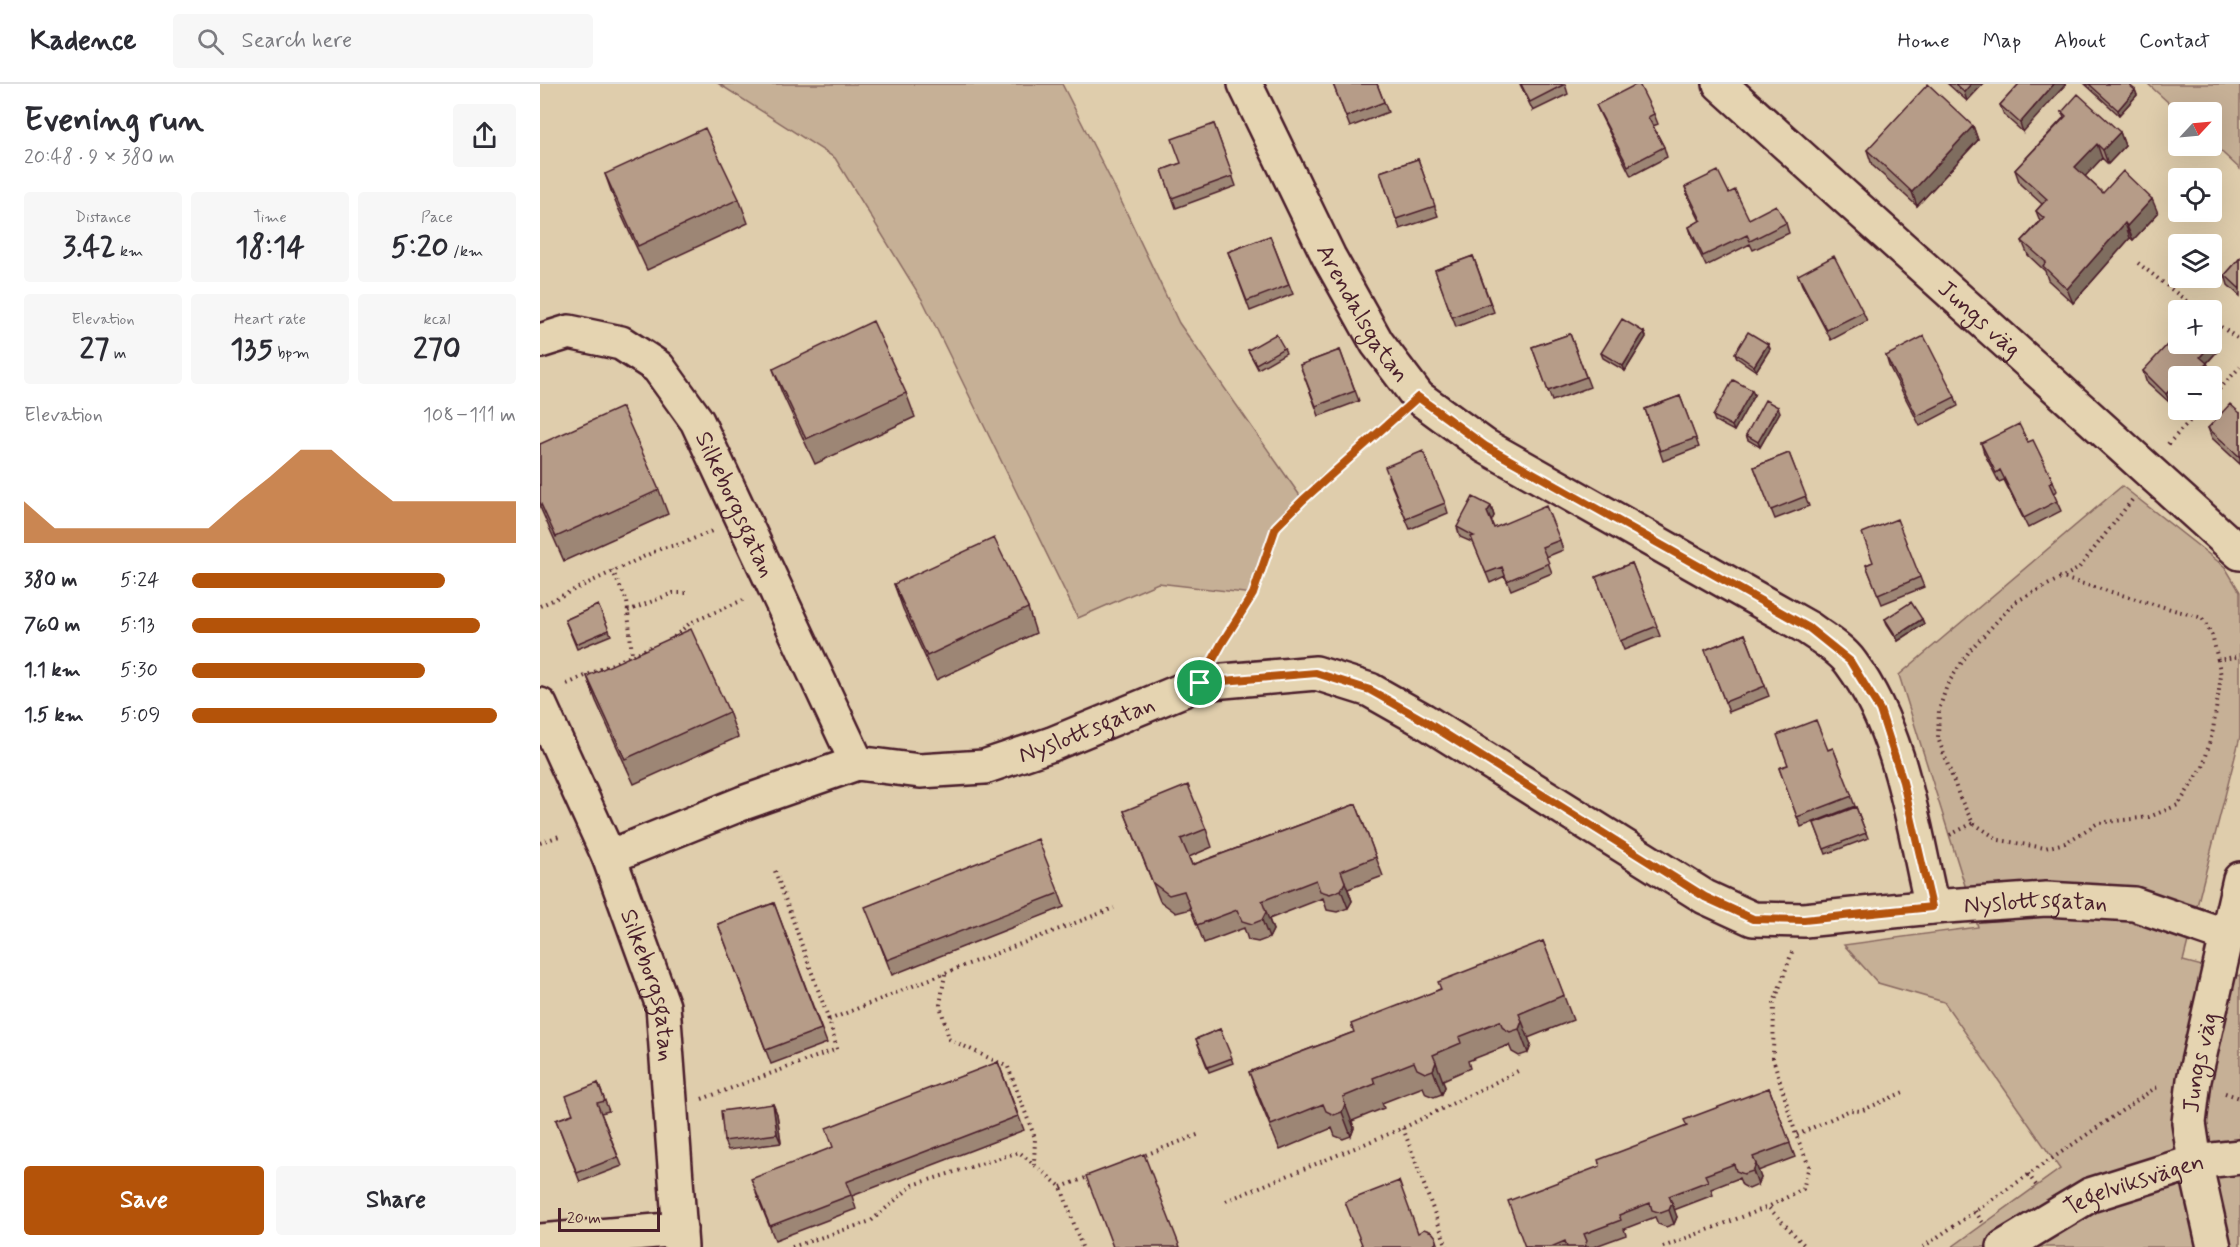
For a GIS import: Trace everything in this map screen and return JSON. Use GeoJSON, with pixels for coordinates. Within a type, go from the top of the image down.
{"type":"FeatureCollection","features":[{"type":"Feature","properties":{"kind":"street","name":"Arendalsgatan"},"geometry":{"type":"LineString","coordinates":[[1245,84],[1329,257],[1377,343],[1418,397],[1485,446],[1809,628],[1850,661],[1880,710],[1903,782],[1932,907]]}},
{"type":"Feature","properties":{"kind":"street","name":"Jungs väg"},"geometry":{"type":"LineString","coordinates":[[1720,84],[2240,553]]}},
{"type":"Feature","properties":{"kind":"street","name":"Silkeborgsgatan"},"geometry":{"type":"LineString","coordinates":[[540,341],[569,332],[621,343],[658,367],[697,421],[857,764]]}},
{"type":"Feature","properties":{"kind":"street","name":"Nyslottsgatan"},"geometry":{"type":"LineString","coordinates":[[609,856],[743,803],[857,764],[920,771],[984,767],[1052,744],[1200,683],[1316,673],[1370,690],[1423,720],[1705,897],[1753,919],[1804,920],[1932,907],[2046,899],[2134,904],[2227,936]]}},
{"type":"Feature","properties":{"kind":"street","name":"Silkeborgsgatan"},"geometry":{"type":"LineString","coordinates":[[550,696],[663,1006],[680,1238]]}},
{"type":"Feature","properties":{"kind":"street","name":"Jungs väg"},"geometry":{"type":"LineString","coordinates":[[2214,1247],[2195,1162],[2189,1123],[2194,1080],[2240,879]]}},
{"type":"Feature","properties":{"kind":"street","name":"Tegelviksvägen"},"geometry":{"type":"LineString","coordinates":[[2004,1247],[2090,1195],[2195,1162],[2240,1157]]}},
{"type":"Feature","properties":{"kind":"street"},"geometry":{"type":"LineString","coordinates":[[540,1241],[680,1238]]}},
{"type":"Feature","properties":{"kind":"path"},"geometry":{"type":"LineString","coordinates":[[2138,263],[2185,300]]}},
{"type":"Feature","properties":{"kind":"path"},"geometry":{"type":"LineString","coordinates":[[2222,328],[2240,340]]}},
{"type":"Feature","properties":{"kind":"path"},"geometry":{"type":"LineString","coordinates":[[2222,386],[2240,367]]}},
{"type":"Feature","properties":{"kind":"path"},"geometry":{"type":"LineString","coordinates":[[1200,683],[1253,594],[1276,527],[1418,397]]}},
{"type":"Feature","properties":{"kind":"path"},"geometry":{"type":"LineString","coordinates":[[2059,577],[2202,618],[2212,635],[2221,676],[2213,730],[2203,767],[2178,805],[2149,816],[2098,823],[2065,843],[2045,848],[1999,840],[1973,823],[1960,798],[1938,738],[1939,710],[1947,686],[1970,650],[2015,602],[2059,577],[2078,569],[2149,471],[2192,420]]}},
{"type":"Feature","properties":{"kind":"path"},"geometry":{"type":"LineString","coordinates":[[540,606],[612,570],[662,548],[681,544],[742,517]]}},
{"type":"Feature","properties":{"kind":"path"},"geometry":{"type":"LineString","coordinates":[[612,570],[627,601],[632,655]]}},
{"type":"Feature","properties":{"kind":"path"},"geometry":{"type":"LineString","coordinates":[[668,639],[677,635],[690,623],[774,586]]}},
{"type":"Feature","properties":{"kind":"path"},"geometry":{"type":"LineString","coordinates":[[628,611],[673,593],[686,593]]}},
{"type":"Feature","properties":{"kind":"path"},"geometry":{"type":"LineString","coordinates":[[550,696],[659,643]]}},
{"type":"Feature","properties":{"kind":"path"},"geometry":{"type":"LineString","coordinates":[[2218,660],[2240,656]]}},
{"type":"Feature","properties":{"kind":"path"},"geometry":{"type":"LineString","coordinates":[[671,1110],[837,1049],[829,1020],[775,871]]}},
{"type":"Feature","properties":{"kind":"path"},"geometry":{"type":"LineString","coordinates":[[829,1020],[1114,908]]}},
{"type":"Feature","properties":{"kind":"path"},"geometry":{"type":"LineString","coordinates":[[1664,1247],[1768,1208],[1803,1189],[1809,1166],[1796,1136],[1773,1058],[1774,1003],[1804,920]]}},
{"type":"Feature","properties":{"kind":"path"},"geometry":{"type":"LineString","coordinates":[[945,973],[940,1005],[949,1039],[1008,1067],[1035,1138],[1034,1165]]}},
{"type":"Feature","properties":{"kind":"path"},"geometry":{"type":"LineString","coordinates":[[1226,1201],[1403,1128],[1518,1071]]}},
{"type":"Feature","properties":{"kind":"path"},"geometry":{"type":"LineString","coordinates":[[1923,1247],[2155,1088],[2194,1080],[2240,1098]]}},
{"type":"Feature","properties":{"kind":"path"},"geometry":{"type":"LineString","coordinates":[[1796,1136],[1850,1110],[1861,1111],[1906,1091]]}},
{"type":"Feature","properties":{"kind":"path"},"geometry":{"type":"LineString","coordinates":[[1403,1128],[1447,1247]]}},
{"type":"Feature","properties":{"kind":"path"},"geometry":{"type":"LineString","coordinates":[[1136,1159],[1200,1134]]}},
{"type":"Feature","properties":{"kind":"path"},"geometry":{"type":"LineString","coordinates":[[792,1247],[871,1221],[913,1185],[1019,1152],[1061,1187],[1082,1247]]}},
{"type":"Feature","properties":{"kind":"path"},"geometry":{"type":"LineString","coordinates":[[1061,1187],[1093,1175]]}},
{"type":"Feature","properties":{"kind":"path"},"geometry":{"type":"LineString","coordinates":[[1768,1208],[1806,1247]]}},
{"type":"Feature","properties":{"kind":"shaded area"},"geometry":{"type":"Polygon","coordinates":[[[719,84],[1062,84],[1113,184],[1179,323],[1303,500],[1276,527],[1253,594],[1158,583],[1078,618],[923,301],[835,158],[719,84]]]}},
{"type":"Feature","properties":{"kind":"shaded area"},"geometry":{"type":"Polygon","coordinates":[[[2148,84],[2240,84],[2240,169],[2222,152],[2222,102],[2168,102],[2148,84]]]}},
{"type":"Feature","properties":{"kind":"shaded area"},"geometry":{"type":"Polygon","coordinates":[[[2122,486],[2225,567],[2240,592],[2240,737],[2183,961],[2240,976],[2240,1247],[1952,1247],[2060,1169],[1944,1002],[1878,983],[1844,945],[1978,927],[1899,675],[2122,486]]]}},
{"type":"Feature","properties":{"kind":"building"},"geometry":{"type":"Polygon","coordinates":[[[1333,84],[1377,84],[1384,102],[1346,117],[1333,84]]]}},
{"type":"Feature","properties":{"kind":"building"},"geometry":{"type":"Polygon","coordinates":[[[1521,84],[1565,84],[1530,102],[1521,84]]]}},
{"type":"Feature","properties":{"kind":"building"},"geometry":{"type":"Polygon","coordinates":[[[1637,84],[1654,114],[1648,117],[1664,147],[1628,166],[1596,105],[1637,84]]]}},
{"type":"Feature","properties":{"kind":"building"},"geometry":{"type":"Polygon","coordinates":[[[1928,84],[1973,126],[1912,192],[1867,150],[1928,84]]]}},
{"type":"Feature","properties":{"kind":"building"},"geometry":{"type":"Polygon","coordinates":[[[1955,84],[1971,84],[1964,92],[1955,84]]]}},
{"type":"Feature","properties":{"kind":"building"},"geometry":{"type":"Polygon","coordinates":[[[2019,84],[2054,84],[2020,123],[2000,105],[2019,84]]]}},
{"type":"Feature","properties":{"kind":"building"},"geometry":{"type":"Polygon","coordinates":[[[2089,84],[2128,84],[2135,90],[2118,110],[2089,84]]]}},
{"type":"Feature","properties":{"kind":"building"},"geometry":{"type":"Polygon","coordinates":[[[2078,94],[2120,132],[2103,150],[2097,144],[2075,167],[2103,193],[2123,171],[2152,199],[2127,226],[2125,223],[2067,289],[2043,266],[2046,262],[2022,241],[2044,218],[2036,211],[2047,199],[2015,170],[2066,116],[2062,112],[2078,94]]]}},
{"type":"Feature","properties":{"kind":"building"},"geometry":{"type":"Polygon","coordinates":[[[1214,124],[1233,176],[1172,198],[1162,170],[1181,163],[1172,139],[1214,124]]]}},
{"type":"Feature","properties":{"kind":"building"},"geometry":{"type":"Polygon","coordinates":[[[705,128],[739,199],[638,246],[605,174],[705,128]]]}},
{"type":"Feature","properties":{"kind":"building"},"geometry":{"type":"Polygon","coordinates":[[[1418,159],[1435,206],[1396,219],[1380,172],[1418,159]]]}},
{"type":"Feature","properties":{"kind":"building"},"geometry":{"type":"Polygon","coordinates":[[[1718,171],[1729,193],[1735,190],[1749,219],[1776,205],[1786,223],[1750,241],[1747,235],[1703,256],[1689,227],[1701,220],[1685,187],[1718,171]]]}},
{"type":"Feature","properties":{"kind":"building"},"geometry":{"type":"Polygon","coordinates":[[[1270,236],[1289,285],[1247,301],[1228,252],[1270,236]]]}},
{"type":"Feature","properties":{"kind":"building"},"geometry":{"type":"Polygon","coordinates":[[[1473,256],[1490,303],[1452,317],[1435,270],[1473,256]]]}},
{"type":"Feature","properties":{"kind":"building"},"geometry":{"type":"Polygon","coordinates":[[[1834,256],[1863,312],[1827,330],[1798,275],[1834,256]]]}},
{"type":"Feature","properties":{"kind":"building"},"geometry":{"type":"Polygon","coordinates":[[[2240,258],[2240,289],[2225,275],[2240,258]]]}},
{"type":"Feature","properties":{"kind":"building"},"geometry":{"type":"Polygon","coordinates":[[[1622,319],[1644,332],[1623,366],[1601,353],[1622,319]]]}},
{"type":"Feature","properties":{"kind":"building"},"geometry":{"type":"Polygon","coordinates":[[[873,321],[906,393],[806,439],[773,369],[873,321]]]}},
{"type":"Feature","properties":{"kind":"building"},"geometry":{"type":"Polygon","coordinates":[[[1748,332],[1768,344],[1754,366],[1735,353],[1748,332]]]}},
{"type":"Feature","properties":{"kind":"building"},"geometry":{"type":"Polygon","coordinates":[[[1276,334],[1284,348],[1256,364],[1248,350],[1276,334]]]}},
{"type":"Feature","properties":{"kind":"building"},"geometry":{"type":"Polygon","coordinates":[[[1570,334],[1586,377],[1548,391],[1532,347],[1570,334]]]}},
{"type":"Feature","properties":{"kind":"building"},"geometry":{"type":"Polygon","coordinates":[[[1924,336],[1955,397],[1917,416],[1886,356],[1924,336]]]}},
{"type":"Feature","properties":{"kind":"building"},"geometry":{"type":"Polygon","coordinates":[[[2168,344],[2168,354],[2203,354],[2200,357],[2207,363],[2204,366],[2168,366],[2168,392],[2166,394],[2143,371],[2168,344]]]}},
{"type":"Feature","properties":{"kind":"building"},"geometry":{"type":"Polygon","coordinates":[[[1340,350],[1355,391],[1316,406],[1300,365],[1340,350]]]}},
{"type":"Feature","properties":{"kind":"building"},"geometry":{"type":"Polygon","coordinates":[[[1733,380],[1752,390],[1732,426],[1713,416],[1733,380]]]}},
{"type":"Feature","properties":{"kind":"building"},"geometry":{"type":"Polygon","coordinates":[[[1680,396],[1696,438],[1660,451],[1645,409],[1680,396]]]}},
{"type":"Feature","properties":{"kind":"building"},"geometry":{"type":"Polygon","coordinates":[[[1765,400],[1778,407],[1758,442],[1746,435],[1765,400]]]}},
{"type":"Feature","properties":{"kind":"building"},"geometry":{"type":"Polygon","coordinates":[[[2230,404],[2240,413],[2240,457],[2208,428],[2215,420],[2222,420],[2222,413],[2230,404]]]}},
{"type":"Feature","properties":{"kind":"building"},"geometry":{"type":"Polygon","coordinates":[[[622,407],[659,490],[556,537],[540,502],[540,444],[622,407]]]}},
{"type":"Feature","properties":{"kind":"building"},"geometry":{"type":"Polygon","coordinates":[[[2019,424],[2028,442],[2033,440],[2053,481],[2049,483],[2057,501],[2024,518],[2000,470],[1996,473],[1981,443],[2019,424]]]}},
{"type":"Feature","properties":{"kind":"building"},"geometry":{"type":"Polygon","coordinates":[[[1423,451],[1445,503],[1406,519],[1385,467],[1423,451]]]}},
{"type":"Feature","properties":{"kind":"building"},"geometry":{"type":"Polygon","coordinates":[[[1789,453],[1806,496],[1771,510],[1754,467],[1789,453]]]}},
{"type":"Feature","properties":{"kind":"building"},"geometry":{"type":"Polygon","coordinates":[[[1473,497],[1491,506],[1487,512],[1494,528],[1546,506],[1560,540],[1542,547],[1549,563],[1507,581],[1502,567],[1486,573],[1471,537],[1474,536],[1457,527],[1473,497]]]}},
{"type":"Feature","properties":{"kind":"building"},"geometry":{"type":"Polygon","coordinates":[[[1897,519],[1920,577],[1878,595],[1866,565],[1873,562],[1862,533],[1897,519]]]}},
{"type":"Feature","properties":{"kind":"building"},"geometry":{"type":"Polygon","coordinates":[[[994,538],[1028,608],[927,656],[894,584],[994,538]]]}},
{"type":"Feature","properties":{"kind":"building"},"geometry":{"type":"Polygon","coordinates":[[[1632,563],[1657,626],[1620,641],[1596,577],[1632,563]]]}},
{"type":"Feature","properties":{"kind":"building"},"geometry":{"type":"Polygon","coordinates":[[[1911,602],[1922,619],[1896,636],[1885,619],[1911,602]]]}},
{"type":"Feature","properties":{"kind":"building"},"geometry":{"type":"Polygon","coordinates":[[[598,605],[609,630],[576,644],[565,620],[598,605]]]}},
{"type":"Feature","properties":{"kind":"building"},"geometry":{"type":"Polygon","coordinates":[[[691,629],[729,712],[625,759],[587,676],[691,629]]]}},
{"type":"Feature","properties":{"kind":"building"},"geometry":{"type":"Polygon","coordinates":[[[1745,634],[1765,686],[1725,702],[1705,650],[1745,634]]]}},
{"type":"Feature","properties":{"kind":"building"},"geometry":{"type":"Polygon","coordinates":[[[1816,720],[1828,750],[1833,748],[1852,796],[1797,817],[1779,768],[1788,765],[1777,735],[1816,720]]]}},
{"type":"Feature","properties":{"kind":"building"},"geometry":{"type":"Polygon","coordinates":[[[1188,785],[1206,829],[1181,839],[1192,865],[1356,804],[1376,857],[1341,871],[1345,882],[1341,890],[1330,894],[1320,891],[1316,880],[1262,901],[1266,912],[1262,920],[1252,924],[1242,921],[1237,910],[1197,925],[1184,891],[1169,895],[1153,883],[1124,811],[1188,785]]]}},
{"type":"Feature","properties":{"kind":"building"},"geometry":{"type":"Polygon","coordinates":[[[1856,807],[1866,833],[1824,849],[1814,823],[1856,807]]]}},
{"type":"Feature","properties":{"kind":"building"},"geometry":{"type":"Polygon","coordinates":[[[1038,839],[1059,893],[887,960],[865,907],[1038,839]]]}},
{"type":"Feature","properties":{"kind":"building"},"geometry":{"type":"Polygon","coordinates":[[[774,903],[821,1029],[766,1050],[718,924],[774,903]]]}},
{"type":"Feature","properties":{"kind":"building"},"geometry":{"type":"Polygon","coordinates":[[[1543,941],[1564,995],[1519,1014],[1522,1021],[1519,1029],[1510,1032],[1503,1028],[1500,1021],[1459,1037],[1461,1043],[1433,1055],[1436,1062],[1433,1070],[1425,1073],[1417,1069],[1414,1062],[1373,1078],[1375,1084],[1343,1097],[1345,1104],[1342,1112],[1334,1115],[1326,1111],[1323,1104],[1271,1125],[1249,1072],[1354,1032],[1351,1024],[1441,989],[1438,982],[1543,941]]]}},
{"type":"Feature","properties":{"kind":"building"},"geometry":{"type":"Polygon","coordinates":[[[1220,1029],[1232,1058],[1208,1067],[1196,1039],[1220,1029]]]}},
{"type":"Feature","properties":{"kind":"building"},"geometry":{"type":"Polygon","coordinates":[[[998,1062],[1018,1116],[846,1182],[851,1195],[770,1226],[751,1179],[833,1147],[826,1128],[998,1062]]]}},
{"type":"Feature","properties":{"kind":"building"},"geometry":{"type":"Polygon","coordinates":[[[598,1083],[605,1101],[597,1103],[618,1157],[577,1173],[556,1120],[573,1114],[566,1096],[598,1083]]]}},
{"type":"Feature","properties":{"kind":"building"},"geometry":{"type":"Polygon","coordinates":[[[1769,1088],[1790,1143],[1753,1157],[1756,1164],[1753,1171],[1744,1174],[1736,1171],[1734,1164],[1705,1175],[1708,1181],[1669,1196],[1672,1203],[1669,1210],[1661,1213],[1652,1210],[1650,1203],[1619,1215],[1621,1220],[1584,1234],[1587,1241],[1584,1247],[1567,1247],[1565,1241],[1551,1247],[1525,1247],[1508,1201],[1600,1166],[1598,1160],[1687,1126],[1684,1120],[1769,1088]]]}},
{"type":"Feature","properties":{"kind":"building"},"geometry":{"type":"Polygon","coordinates":[[[773,1104],[777,1134],[724,1141],[721,1111],[773,1104]]]}},
{"type":"Feature","properties":{"kind":"building"},"geometry":{"type":"Polygon","coordinates":[[[1144,1154],[1180,1247],[1113,1247],[1086,1176],[1144,1154]]]}},
{"type":"Feature","properties":{"kind":"building"},"geometry":{"type":"Polygon","coordinates":[[[1399,1181],[1418,1233],[1424,1229],[1432,1232],[1436,1237],[1436,1243],[1430,1247],[1363,1247],[1345,1202],[1399,1181]]]}},
{"type":"Feature","properties":{"kind":"route"},"geometry":{"type":"LineString","coordinates":[[1418,397],[1485,446],[1809,628],[1850,661],[1880,710],[1903,782],[1932,907],[1804,920],[1753,919],[1705,897],[1423,720],[1370,690],[1316,673],[1255,676],[1200,683],[1253,594],[1276,527],[1418,397]]}}]}
